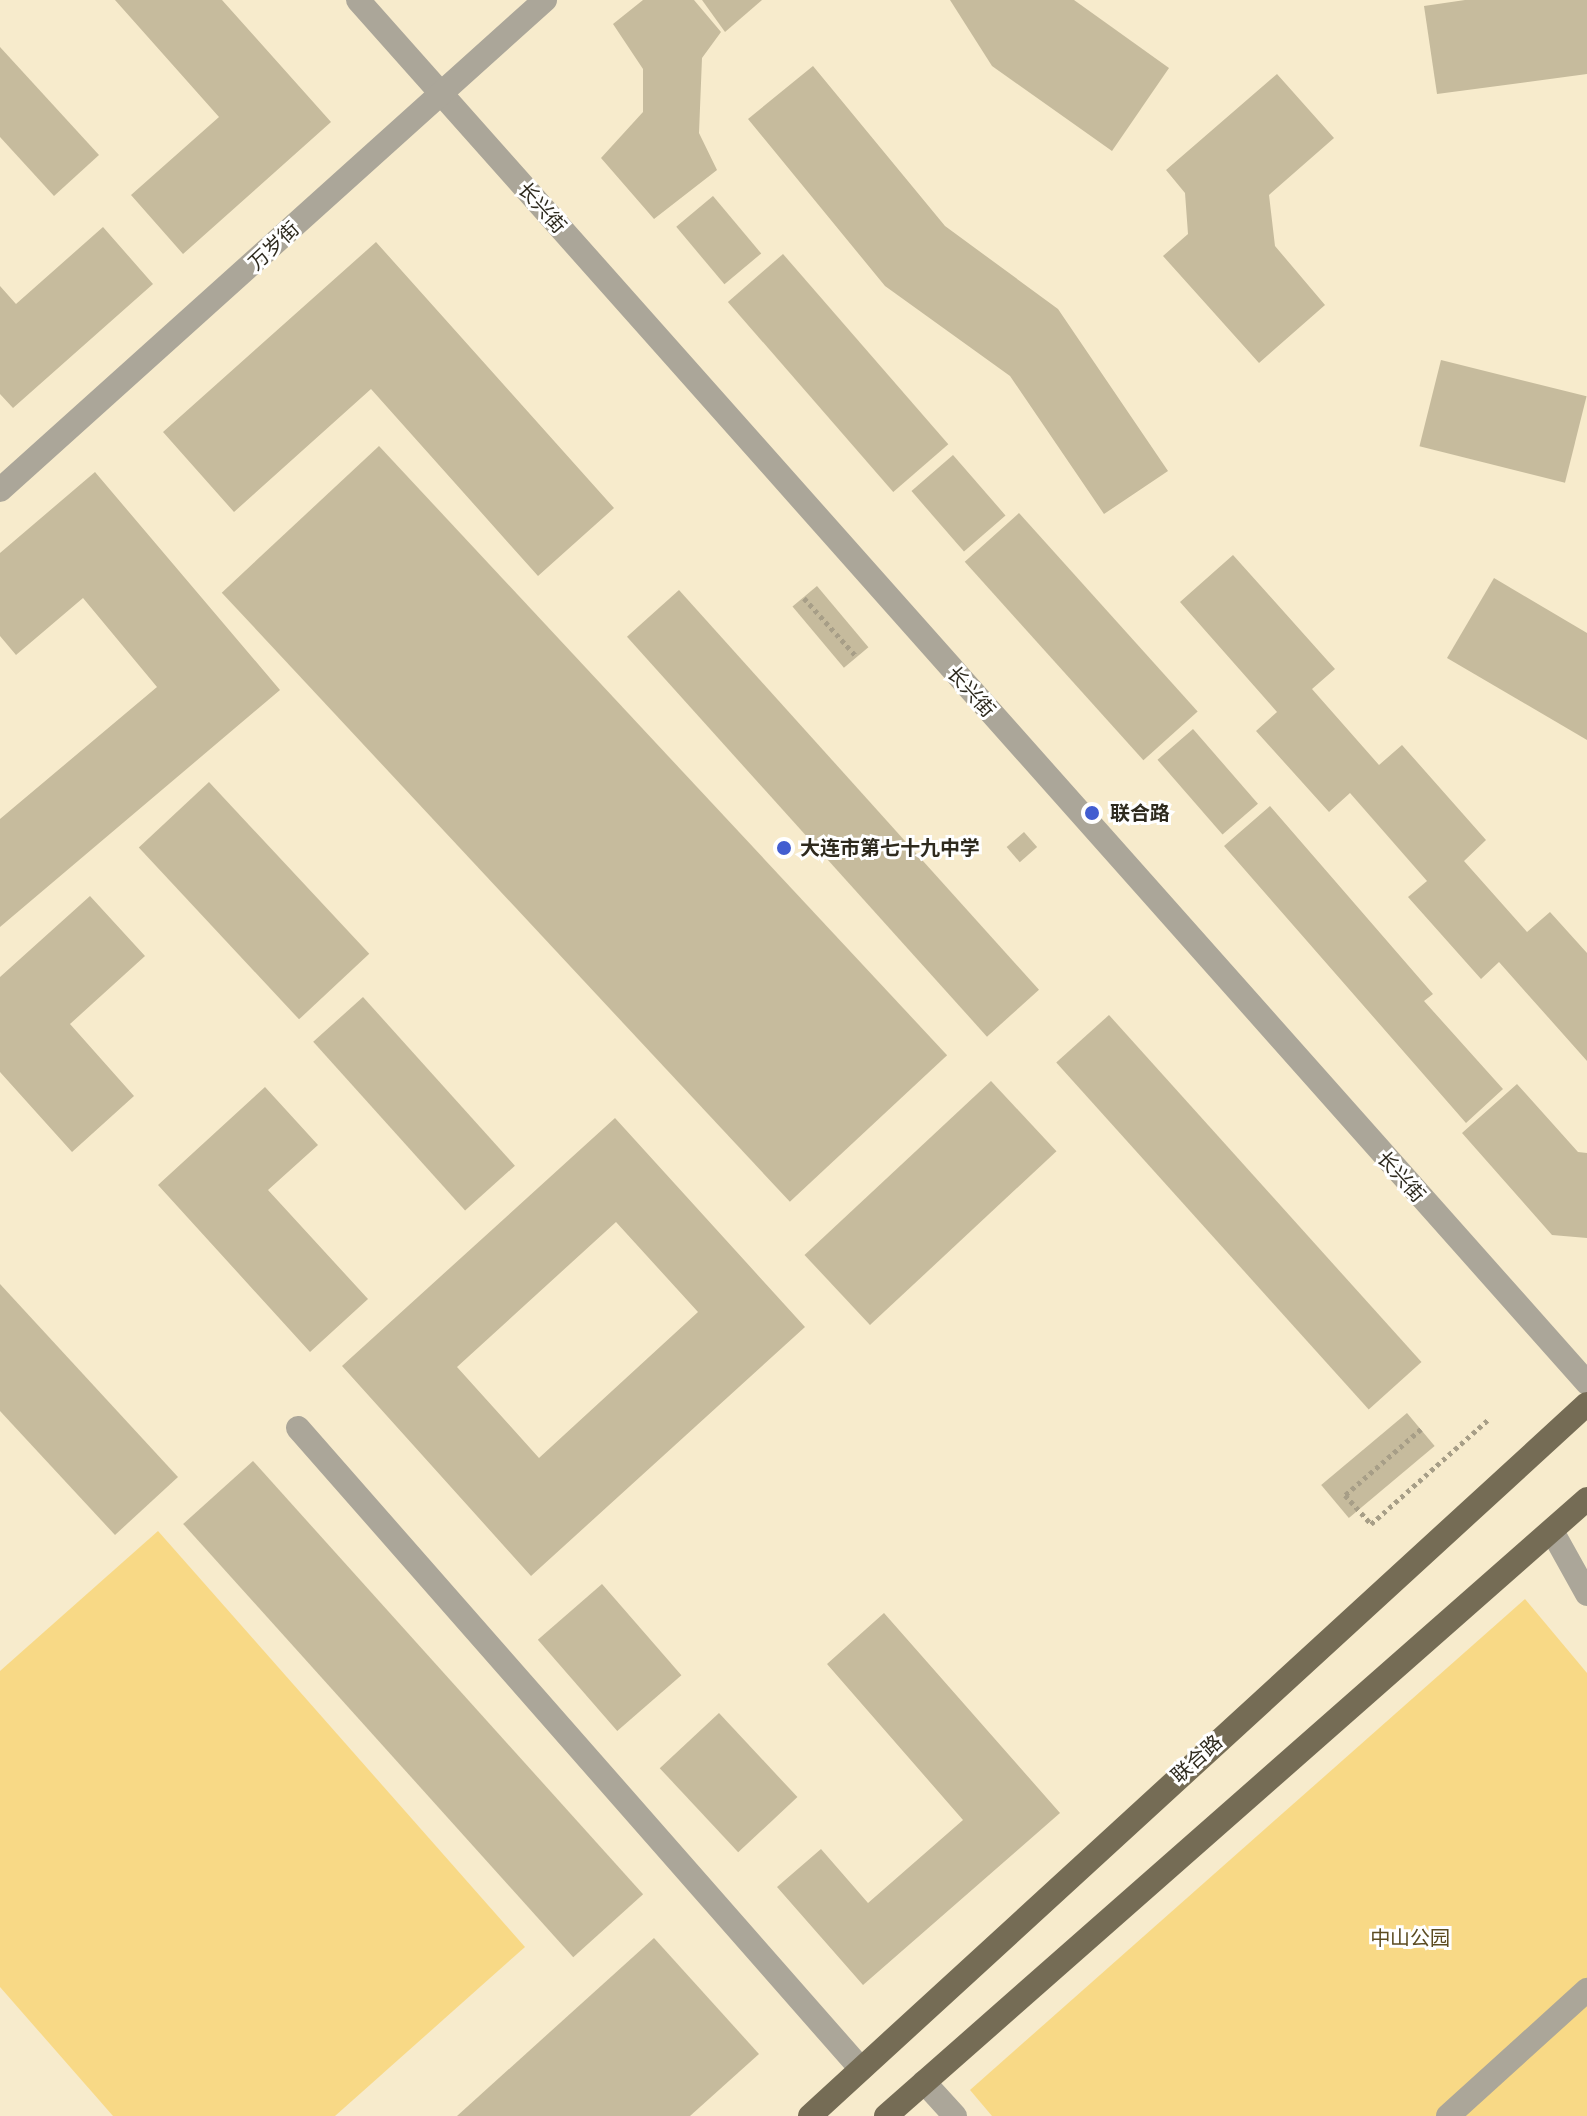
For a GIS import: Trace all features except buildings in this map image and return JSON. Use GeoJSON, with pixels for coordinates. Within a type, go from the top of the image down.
{"type":"FeatureCollection","features":[{"type":"Feature","properties":{"kind":"main road","name":"联合路"},"geometry":{"type":"LineString","coordinates":[[810,2116],[1587,1404]]}},
{"type":"Feature","properties":{"kind":"main road"},"geometry":{"type":"LineString","coordinates":[[886,2116],[1587,1499]]}},
{"type":"Feature","properties":{"kind":"street","name":"长兴街"},"geometry":{"type":"LineString","coordinates":[[358,0],[1587,1383]]}},
{"type":"Feature","properties":{"kind":"street","name":"万岁街"},"geometry":{"type":"LineString","coordinates":[[0,490],[545,0]]}},
{"type":"Feature","properties":{"kind":"street"},"geometry":{"type":"LineString","coordinates":[[298,1428],[861,2069]]}},
{"type":"Feature","properties":{"kind":"street"},"geometry":{"type":"LineString","coordinates":[[1552,1531],[1587,1594]]}},
{"type":"Feature","properties":{"kind":"street"},"geometry":{"type":"LineString","coordinates":[[1448,2116],[1587,1990]]}},
{"type":"Feature","properties":{"kind":"street"},"geometry":{"type":"LineString","coordinates":[[924,2082],[955,2116]]}},
{"type":"Feature","properties":{"kind":"path"},"geometry":{"type":"LineString","coordinates":[[804,598],[857,657]]}},
{"type":"Feature","properties":{"kind":"path"},"geometry":{"type":"LineString","coordinates":[[1421,1429],[1345,1495],[1371,1524],[1489,1419]]}},
{"type":"Feature","properties":{"kind":"green space"},"geometry":{"type":"Polygon","coordinates":[[[158,1531],[525,1947],[335,2116],[113,2116],[0,1987],[0,1671],[158,1531]]]}},
{"type":"Feature","properties":{"kind":"green space","name":"中山公园"},"geometry":{"type":"Polygon","coordinates":[[[1525,1599],[1587,1673],[1587,2116],[992,2116],[970,2090],[1525,1599]]]}},
{"type":"Feature","properties":{"kind":"place","name":"联合路"},"geometry":{"type":"Point","coordinates":[1092,813]}},
{"type":"Feature","properties":{"kind":"place","name":"大连市第七十九中学"},"geometry":{"type":"Point","coordinates":[784,848]}}]}
